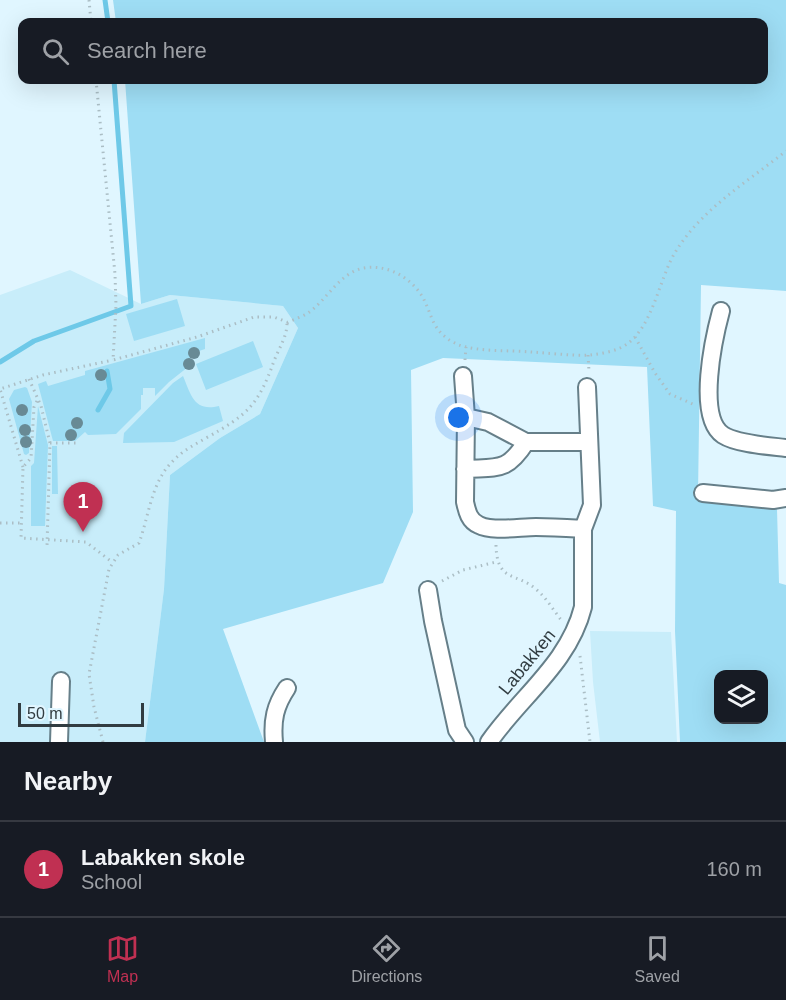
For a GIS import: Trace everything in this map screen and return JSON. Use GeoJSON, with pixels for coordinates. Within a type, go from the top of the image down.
{"type":"FeatureCollection","features":[{"type":"Feature","properties":{"kind":"street"},"geometry":{"type":"LineString","coordinates":[[721,311],[711,348],[709,377],[709,403],[714,425],[725,436],[786,448]]}},
{"type":"Feature","properties":{"kind":"street"},"geometry":{"type":"LineString","coordinates":[[463,376],[466,417],[465,502],[469,516],[480,526],[496,528],[583,529]]}},
{"type":"Feature","properties":{"kind":"street","name":"Labakken"},"geometry":{"type":"LineString","coordinates":[[489,742],[511,713],[558,660],[573,637],[583,607],[583,529],[592,505],[587,387]]}},
{"type":"Feature","properties":{"kind":"street"},"geometry":{"type":"LineString","coordinates":[[466,417],[489,422],[526,442],[588,442]]}},
{"type":"Feature","properties":{"kind":"street"},"geometry":{"type":"LineString","coordinates":[[465,469],[501,467],[510,463],[518,455],[526,442]]}},
{"type":"Feature","properties":{"kind":"street"},"geometry":{"type":"LineString","coordinates":[[703,493],[773,500],[786,498]]}},
{"type":"Feature","properties":{"kind":"street"},"geometry":{"type":"LineString","coordinates":[[428,590],[457,730],[465,742]]}},
{"type":"Feature","properties":{"kind":"street"},"geometry":{"type":"LineString","coordinates":[[59,742],[61,681]]}},
{"type":"Feature","properties":{"kind":"street"},"geometry":{"type":"LineString","coordinates":[[274,742],[273,714],[279,699],[287,688]]}},
{"type":"Feature","properties":{"kind":"path"},"geometry":{"type":"LineString","coordinates":[[89,0],[91,18]]}},
{"type":"Feature","properties":{"kind":"path"},"geometry":{"type":"LineString","coordinates":[[96,84],[115,274],[113,360]]}},
{"type":"Feature","properties":{"kind":"path"},"geometry":{"type":"LineString","coordinates":[[113,562],[86,542],[21,538],[23,467],[0,389],[29,379],[113,360],[196,337],[254,316],[274,317],[287,322],[307,314],[339,282],[363,268],[378,268],[394,272],[408,280],[423,297],[431,320],[438,331],[457,344],[477,348],[588,355],[608,352],[623,347],[635,337],[646,320],[674,254],[686,235],[718,203],[786,151]]}},
{"type":"Feature","properties":{"kind":"path"},"geometry":{"type":"LineString","coordinates":[[103,742],[89,674],[109,569],[118,555],[139,543],[152,497],[162,474],[171,462],[183,452],[245,414],[255,404],[265,387],[287,335],[287,322]]}},
{"type":"Feature","properties":{"kind":"path"},"geometry":{"type":"LineString","coordinates":[[635,337],[670,394],[711,412]]}},
{"type":"Feature","properties":{"kind":"path"},"geometry":{"type":"LineString","coordinates":[[29,379],[41,406],[50,443],[47,546]]}},
{"type":"Feature","properties":{"kind":"path"},"geometry":{"type":"LineString","coordinates":[[23,467],[31,458],[34,407],[37,401]]}},
{"type":"Feature","properties":{"kind":"path"},"geometry":{"type":"LineString","coordinates":[[50,443],[76,443]]}},
{"type":"Feature","properties":{"kind":"path"},"geometry":{"type":"LineString","coordinates":[[0,523],[22,523]]}},
{"type":"Feature","properties":{"kind":"path"},"geometry":{"type":"LineString","coordinates":[[496,528],[496,561],[511,577],[538,591],[573,637],[580,659],[590,742]]}},
{"type":"Feature","properties":{"kind":"path"},"geometry":{"type":"LineString","coordinates":[[428,590],[447,577],[463,570],[496,561]]}},
{"type":"Feature","properties":{"kind":"shaded area"},"geometry":{"type":"Polygon","coordinates":[[[113,0],[786,0],[786,291],[701,285],[698,495],[777,509],[779,583],[786,585],[786,742],[680,742],[675,631],[676,511],[653,506],[647,367],[443,358],[411,370],[413,512],[383,583],[223,629],[264,742],[145,742],[164,589],[170,475],[220,438],[260,414],[298,328],[283,306],[170,295],[141,304],[125,84],[768,84],[768,18],[115,18],[113,0]]]}},
{"type":"Feature","properties":{"kind":"shaded area"},"geometry":{"type":"Polygon","coordinates":[[[70,270],[141,304],[170,295],[283,306],[298,328],[260,414],[220,438],[170,475],[164,589],[145,742],[0,742],[0,295],[70,270]]]}},
{"type":"Feature","properties":{"kind":"shaded area"},"geometry":{"type":"Polygon","coordinates":[[[177,299],[185,326],[134,341],[126,314],[177,299]]]}},
{"type":"Feature","properties":{"kind":"shaded area"},"geometry":{"type":"Polygon","coordinates":[[[205,338],[205,349],[193,355],[188,367],[155,396],[155,388],[143,388],[141,409],[116,434],[88,435],[85,432],[75,441],[53,441],[38,384],[46,381],[48,386],[85,375],[85,371],[205,338]]]}},
{"type":"Feature","properties":{"kind":"shaded area"},"geometry":{"type":"Polygon","coordinates":[[[253,341],[263,367],[206,390],[196,364],[253,341]]]}},
{"type":"Feature","properties":{"kind":"shaded area"},"geometry":{"type":"Polygon","coordinates":[[[183,376],[188,390],[199,404],[204,407],[219,406],[223,421],[174,442],[123,443],[124,433],[173,383],[183,376]]]}},
{"type":"Feature","properties":{"kind":"shaded area"},"geometry":{"type":"Polygon","coordinates":[[[25,387],[32,402],[29,453],[26,455],[9,399],[14,390],[25,387]]]}},
{"type":"Feature","properties":{"kind":"shaded area"},"geometry":{"type":"Polygon","coordinates":[[[38,406],[48,445],[45,526],[31,526],[31,466],[34,463],[38,406]]]}},
{"type":"Feature","properties":{"kind":"shaded area"},"geometry":{"type":"Polygon","coordinates":[[[52,446],[57,446],[58,494],[52,494],[52,446]]]}},
{"type":"Feature","properties":{"kind":"shaded area"},"geometry":{"type":"Polygon","coordinates":[[[590,631],[671,632],[677,742],[600,742],[590,631]]]}},
{"type":"Feature","properties":{"kind":"waterway"},"geometry":{"type":"LineString","coordinates":[[105,0],[107,18]]}},
{"type":"Feature","properties":{"kind":"waterway"},"geometry":{"type":"LineString","coordinates":[[0,362],[34,341],[131,306],[114,84]]}},
{"type":"Feature","properties":{"kind":"waterway"},"geometry":{"type":"LineString","coordinates":[[98,410],[110,389],[107,371]]}},
{"type":"Feature","properties":{"kind":"place","name":"Labakken skole"},"geometry":{"type":"Point","coordinates":[83,532]}}]}
